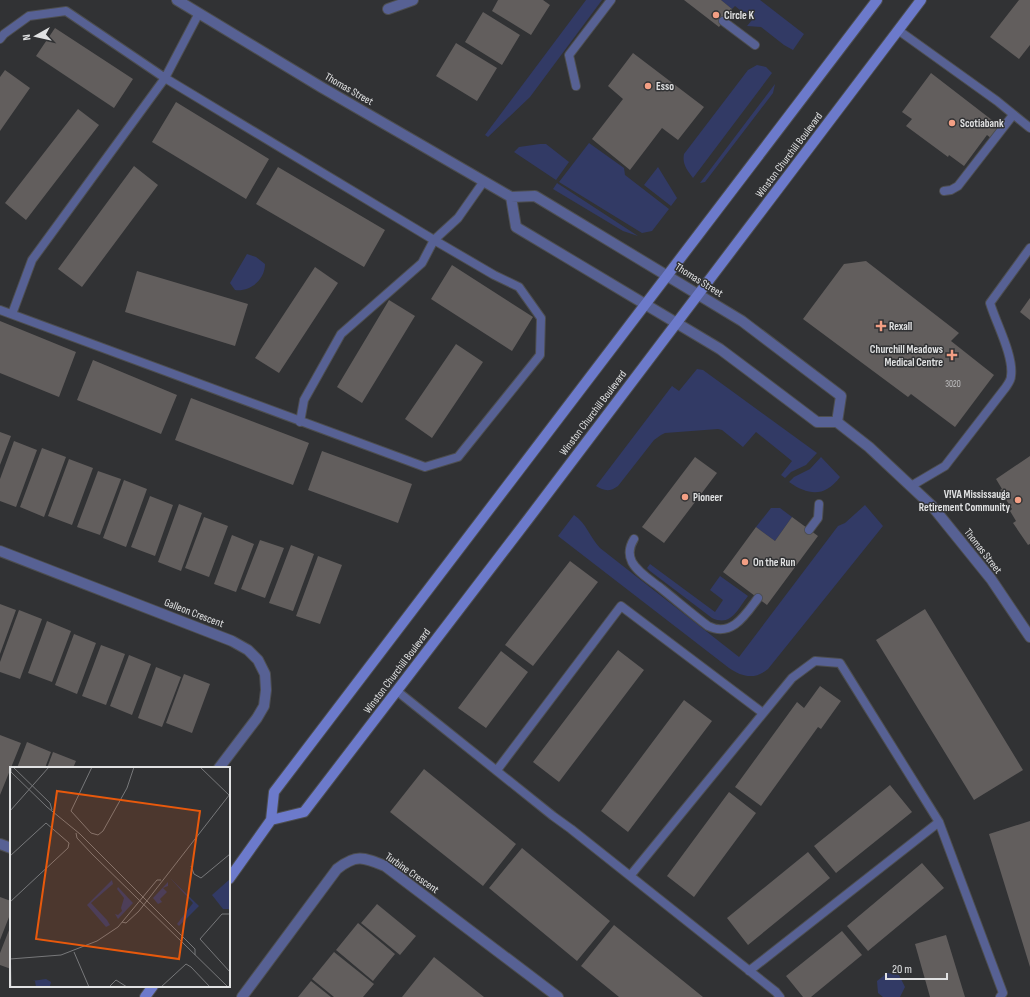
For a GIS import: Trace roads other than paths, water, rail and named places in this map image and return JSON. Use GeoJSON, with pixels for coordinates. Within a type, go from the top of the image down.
{"type":"FeatureCollection","features":[{"type":"Feature","properties":{"kind":"main road"},"geometry":{"type":"LineString","coordinates":[[230,878],[271,820],[274,792],[877,0]]}},
{"type":"Feature","properties":{"kind":"main road","name":"Winston Churchill Boulevard"},"geometry":{"type":"LineString","coordinates":[[271,820],[304,812],[921,0]]}},
{"type":"Feature","properties":{"kind":"main road"},"geometry":{"type":"LineString","coordinates":[[145,997],[152,987]]}},
{"type":"Feature","properties":{"kind":"street","name":"Thomas Street"},"geometry":{"type":"LineString","coordinates":[[177,0],[321,87],[510,197],[535,196],[742,321],[841,396],[837,422],[870,447],[932,506],[990,579],[1030,637]]}},
{"type":"Feature","properties":{"kind":"street"},"geometry":{"type":"LineString","coordinates":[[388,10],[413,0]]}},
{"type":"Feature","properties":{"kind":"street"},"geometry":{"type":"LineString","coordinates":[[510,197],[516,228],[720,349],[817,422],[837,422]]}},
{"type":"Feature","properties":{"kind":"street","name":"Galleon Crescent"},"geometry":{"type":"LineString","coordinates":[[0,551],[232,641],[248,650],[258,660],[265,674],[266,690],[264,706],[257,718],[219,767]]}},
{"type":"Feature","properties":{"kind":"street"},"geometry":{"type":"LineString","coordinates":[[0,844],[10,848]]}},
{"type":"Feature","properties":{"kind":"street","name":"Turbine Crescent"},"geometry":{"type":"LineString","coordinates":[[242,997],[337,869],[347,861],[355,858],[364,858],[385,866],[558,997]]}},
{"type":"Feature","properties":{"kind":"lane"},"geometry":{"type":"LineString","coordinates":[[576,86],[569,56],[611,0]]}},
{"type":"Feature","properties":{"kind":"lane"},"geometry":{"type":"LineString","coordinates":[[0,39],[4,34],[30,16],[66,11],[165,78],[434,240],[494,275],[519,287],[541,318],[540,355],[458,457],[425,467],[0,310]]}},
{"type":"Feature","properties":{"kind":"lane"},"geometry":{"type":"LineString","coordinates":[[12,314],[32,260],[165,78],[199,13]]}},
{"type":"Feature","properties":{"kind":"lane"},"geometry":{"type":"LineString","coordinates":[[723,21],[755,45]]}},
{"type":"Feature","properties":{"kind":"lane"},"geometry":{"type":"LineString","coordinates":[[898,30],[997,102],[1030,128]]}},
{"type":"Feature","properties":{"kind":"lane"},"geometry":{"type":"LineString","coordinates":[[944,191],[951,190],[958,186],[1013,115]]}},
{"type":"Feature","properties":{"kind":"lane"},"geometry":{"type":"LineString","coordinates":[[300,422],[304,400],[341,334],[422,263],[434,240],[458,218],[484,181]]}},
{"type":"Feature","properties":{"kind":"lane"},"geometry":{"type":"LineString","coordinates":[[911,486],[945,466],[1006,388],[1012,378],[1012,368],[1006,346],[990,303],[1030,248]]}},
{"type":"Feature","properties":{"kind":"lane"},"geometry":{"type":"LineString","coordinates":[[809,530],[818,518],[819,504]]}},
{"type":"Feature","properties":{"kind":"lane"},"geometry":{"type":"LineString","coordinates":[[634,539],[629,551],[630,557],[636,567],[714,629],[721,630],[740,621],[758,598]]}},
{"type":"Feature","properties":{"kind":"lane"},"geometry":{"type":"LineString","coordinates":[[497,770],[621,606],[763,713]]}},
{"type":"Feature","properties":{"kind":"lane"},"geometry":{"type":"LineString","coordinates":[[630,876],[792,678],[815,662],[840,663],[939,822],[1003,993],[1000,997]]}},
{"type":"Feature","properties":{"kind":"lane"},"geometry":{"type":"LineString","coordinates":[[397,691],[780,997]]}},
{"type":"Feature","properties":{"kind":"lane"},"geometry":{"type":"LineString","coordinates":[[749,971],[939,822]]}},
{"type":"Feature","properties":{"kind":"place","name":"Circle K"},"geometry":{"type":"Point","coordinates":[716,15]}},
{"type":"Feature","properties":{"kind":"place","name":"Esso"},"geometry":{"type":"Point","coordinates":[648,86]}},
{"type":"Feature","properties":{"kind":"place","name":"Scotiabank"},"geometry":{"type":"Point","coordinates":[952,123]}},
{"type":"Feature","properties":{"kind":"place","name":"Rexall"},"geometry":{"type":"Point","coordinates":[881,326]}},
{"type":"Feature","properties":{"kind":"place","name":"Churchill Meadows Medical Centre"},"geometry":{"type":"Point","coordinates":[952,355]}},
{"type":"Feature","properties":{"kind":"place","name":"Pioneer"},"geometry":{"type":"Point","coordinates":[685,497]}},
{"type":"Feature","properties":{"kind":"place","name":"V!VA Mississauga Retirement Community"},"geometry":{"type":"Point","coordinates":[1018,500]}},
{"type":"Feature","properties":{"kind":"place","name":"On the Run"},"geometry":{"type":"Point","coordinates":[745,562]}}]}
